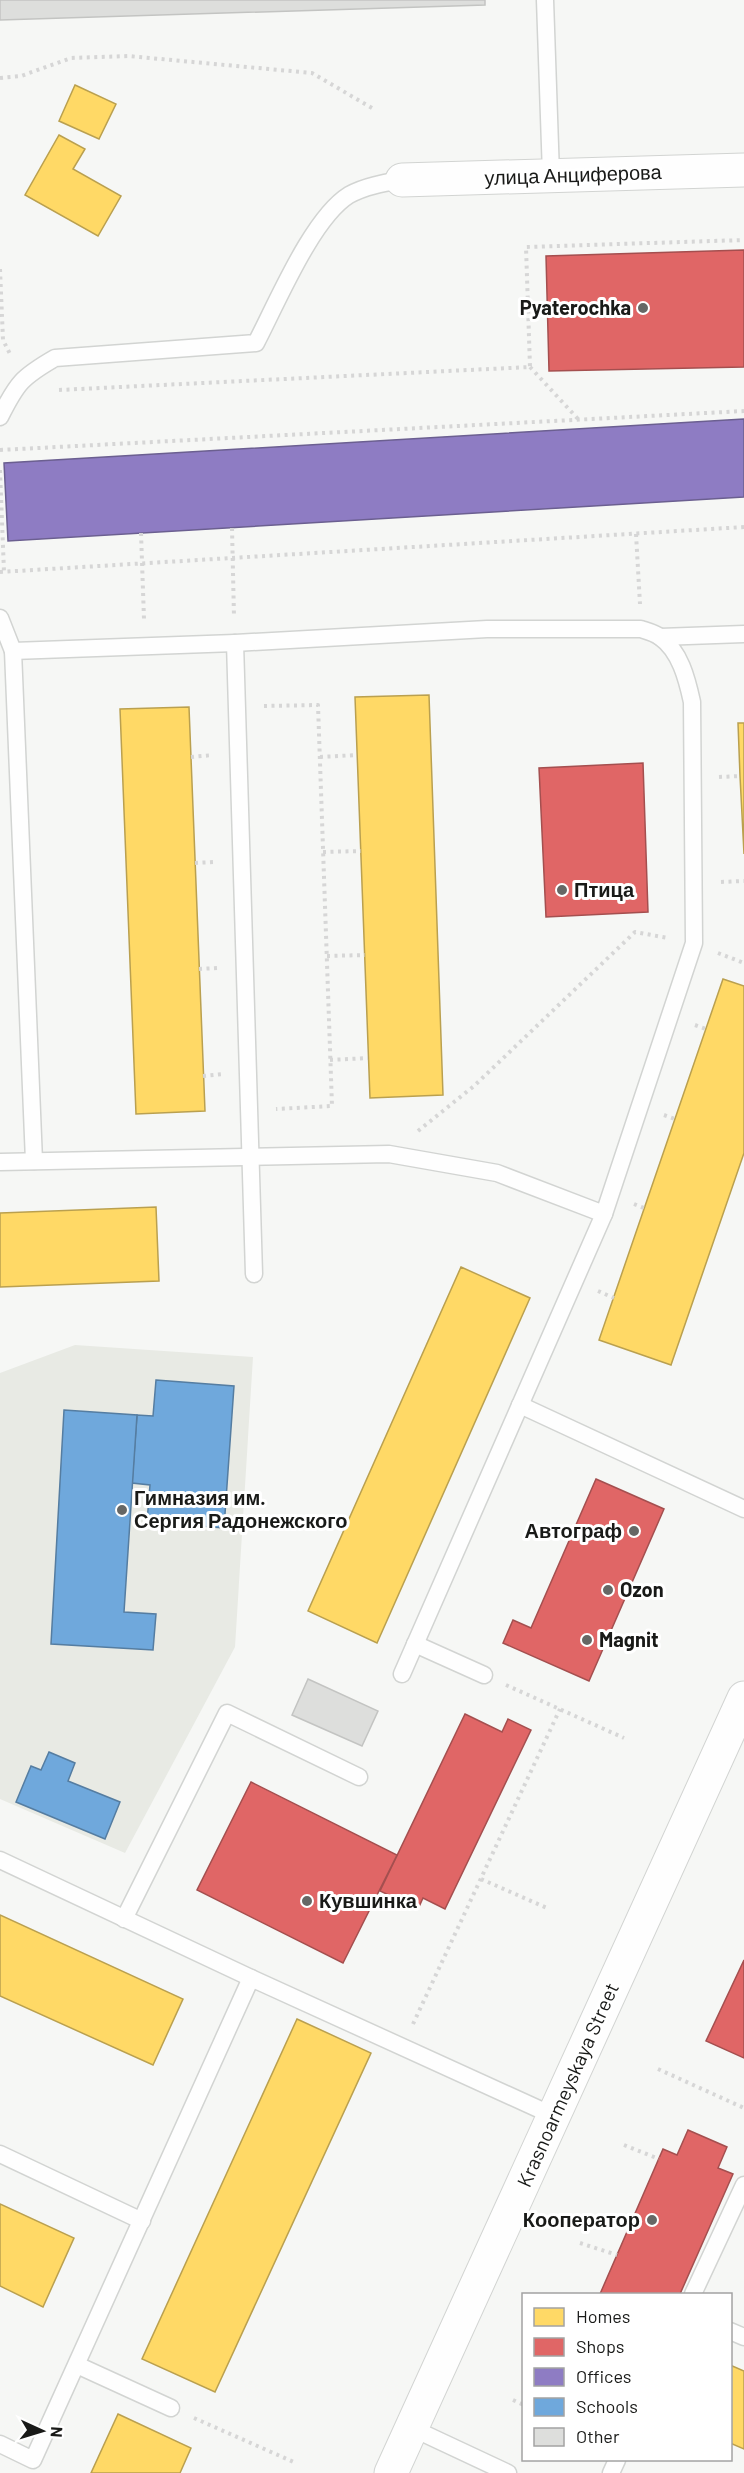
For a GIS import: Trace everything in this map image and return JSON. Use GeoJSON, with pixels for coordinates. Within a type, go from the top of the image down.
{"type":"FeatureCollection","features":[{"type":"Feature","properties":{"kind":"main road","name":"улица Анциферова"},"geometry":{"type":"LineString","coordinates":[[402,180],[744,170]]}},
{"type":"Feature","properties":{"kind":"main road","name":"Krasnoarmeyskaya Street"},"geometry":{"type":"LineString","coordinates":[[391,2473],[744,1698]]}},
{"type":"Feature","properties":{"kind":"lane"},"geometry":{"type":"LineString","coordinates":[[545,0],[551,175]]}},
{"type":"Feature","properties":{"kind":"lane"},"geometry":{"type":"LineString","coordinates":[[0,417],[12,394],[27,374],[55,358],[256,343],[311,238],[329,212],[349,195],[374,185],[402,180]]}},
{"type":"Feature","properties":{"kind":"lane"},"geometry":{"type":"LineString","coordinates":[[0,618],[13,651],[34,1161]]}},
{"type":"Feature","properties":{"kind":"lane"},"geometry":{"type":"LineString","coordinates":[[13,651],[235,643],[487,629],[641,629],[660,637],[744,633]]}},
{"type":"Feature","properties":{"kind":"lane"},"geometry":{"type":"LineString","coordinates":[[402,1674],[603,1214],[694,943],[693,702],[685,672],[660,637]]}},
{"type":"Feature","properties":{"kind":"lane"},"geometry":{"type":"LineString","coordinates":[[235,643],[254,1275]]}},
{"type":"Feature","properties":{"kind":"lane"},"geometry":{"type":"LineString","coordinates":[[0,1162],[389,1154],[497,1173],[603,1214]]}},
{"type":"Feature","properties":{"kind":"lane"},"geometry":{"type":"LineString","coordinates":[[520,1405],[744,1509]]}},
{"type":"Feature","properties":{"kind":"lane"},"geometry":{"type":"LineString","coordinates":[[415,1644],[484,1675]]}},
{"type":"Feature","properties":{"kind":"lane"},"geometry":{"type":"LineString","coordinates":[[124,1919],[227,1713],[359,1777]]}},
{"type":"Feature","properties":{"kind":"lane"},"geometry":{"type":"LineString","coordinates":[[0,1860],[251,1978],[554,2116]]}},
{"type":"Feature","properties":{"kind":"lane"},"geometry":{"type":"LineString","coordinates":[[0,2444],[31,2467],[251,1978]]}},
{"type":"Feature","properties":{"kind":"lane"},"geometry":{"type":"LineString","coordinates":[[0,2154],[142,2221]]}},
{"type":"Feature","properties":{"kind":"lane"},"geometry":{"type":"LineString","coordinates":[[694,2293],[744,2185]]}},
{"type":"Feature","properties":{"kind":"lane"},"geometry":{"type":"LineString","coordinates":[[77,2365],[171,2408]]}},
{"type":"Feature","properties":{"kind":"lane"},"geometry":{"type":"LineString","coordinates":[[412,2428],[508,2473]]}},
{"type":"Feature","properties":{"kind":"path"},"geometry":{"type":"LineString","coordinates":[[0,78],[21,75],[71,58],[128,56],[312,73],[372,108]]}},
{"type":"Feature","properties":{"kind":"path"},"geometry":{"type":"LineString","coordinates":[[579,420],[530,367],[526,247],[744,240]]}},
{"type":"Feature","properties":{"kind":"path"},"geometry":{"type":"LineString","coordinates":[[0,269],[3,340],[13,361],[27,374]]}},
{"type":"Feature","properties":{"kind":"path"},"geometry":{"type":"LineString","coordinates":[[49,391],[69,388],[530,367]]}},
{"type":"Feature","properties":{"kind":"path"},"geometry":{"type":"LineString","coordinates":[[0,450],[744,411]]}},
{"type":"Feature","properties":{"kind":"path"},"geometry":{"type":"LineString","coordinates":[[0,470],[2,572],[744,527]]}},
{"type":"Feature","properties":{"kind":"path"},"geometry":{"type":"LineString","coordinates":[[232,528],[235,643]]}},
{"type":"Feature","properties":{"kind":"path"},"geometry":{"type":"LineString","coordinates":[[141,533],[146,646]]}},
{"type":"Feature","properties":{"kind":"path"},"geometry":{"type":"LineString","coordinates":[[636,533],[641,629]]}},
{"type":"Feature","properties":{"kind":"path"},"geometry":{"type":"LineString","coordinates":[[237,707],[318,705],[332,1106],[249,1110]]}},
{"type":"Feature","properties":{"kind":"path"},"geometry":{"type":"LineString","coordinates":[[320,757],[357,755]]}},
{"type":"Feature","properties":{"kind":"path"},"geometry":{"type":"LineString","coordinates":[[323,852],[361,851]]}},
{"type":"Feature","properties":{"kind":"path"},"geometry":{"type":"LineString","coordinates":[[389,1154],[474,1086],[635,932],[694,943],[744,963]]}},
{"type":"Feature","properties":{"kind":"path"},"geometry":{"type":"LineString","coordinates":[[327,956],[364,955]]}},
{"type":"Feature","properties":{"kind":"path"},"geometry":{"type":"LineString","coordinates":[[330,1060],[368,1058]]}},
{"type":"Feature","properties":{"kind":"path"},"geometry":{"type":"LineString","coordinates":[[484,1675],[624,1738]]}},
{"type":"Feature","properties":{"kind":"path"},"geometry":{"type":"LineString","coordinates":[[403,2047],[560,1709]]}},
{"type":"Feature","properties":{"kind":"path"},"geometry":{"type":"LineString","coordinates":[[481,1879],[547,1908]]}},
{"type":"Feature","properties":{"kind":"path"},"geometry":{"type":"LineString","coordinates":[[658,2069],[744,2108]]}},
{"type":"Feature","properties":{"kind":"path"},"geometry":{"type":"LineString","coordinates":[[624,2145],[659,2159]]}},
{"type":"Feature","properties":{"kind":"path"},"geometry":{"type":"LineString","coordinates":[[580,2243],[617,2255]]}},
{"type":"Feature","properties":{"kind":"path"},"geometry":{"type":"LineString","coordinates":[[513,2400],[522,2403]]}},
{"type":"Feature","properties":{"kind":"path"},"geometry":{"type":"LineString","coordinates":[[171,2408],[296,2463]]}},
{"type":"Feature","properties":{"kind":"shaded area","name":"Гимназия им. Сергия Радонежского"},"geometry":{"type":"Polygon","coordinates":[[[75,1345],[253,1357],[235,1647],[125,1853],[0,1799],[0,1373],[75,1345]]]}},
{"type":"Feature","properties":{"kind":"building: Homes"},"geometry":{"type":"Polygon","coordinates":[[[75,85],[116,104],[99,139],[59,121],[75,85]]]}},
{"type":"Feature","properties":{"kind":"building: Homes"},"geometry":{"type":"Polygon","coordinates":[[[59,135],[85,149],[73,169],[121,196],[98,236],[25,195],[59,135]]]}},
{"type":"Feature","properties":{"kind":"building: Homes"},"geometry":{"type":"Polygon","coordinates":[[[429,695],[443,1095],[370,1098],[355,697],[429,695]]]}},
{"type":"Feature","properties":{"kind":"building: Homes"},"geometry":{"type":"Polygon","coordinates":[[[189,707],[205,1111],[136,1114],[120,709],[189,707]]]}},
{"type":"Feature","properties":{"kind":"building: Homes"},"geometry":{"type":"Polygon","coordinates":[[[738,723],[744,723],[744,854],[740,776],[738,723]]]}},
{"type":"Feature","properties":{"kind":"building: Homes"},"geometry":{"type":"Polygon","coordinates":[[[723,979],[744,986],[744,1153],[671,1365],[599,1340],[723,979]]]}},
{"type":"Feature","properties":{"kind":"building: Homes"},"geometry":{"type":"Polygon","coordinates":[[[156,1207],[159,1281],[0,1287],[0,1213],[156,1207]]]}},
{"type":"Feature","properties":{"kind":"building: Homes"},"geometry":{"type":"Polygon","coordinates":[[[461,1267],[530,1298],[377,1643],[308,1611],[461,1267]]]}},
{"type":"Feature","properties":{"kind":"building: Homes"},"geometry":{"type":"Polygon","coordinates":[[[0,1915],[183,1999],[153,2065],[0,1996],[0,1915]]]}},
{"type":"Feature","properties":{"kind":"building: Homes"},"geometry":{"type":"Polygon","coordinates":[[[297,2019],[371,2053],[215,2392],[142,2359],[297,2019]]]}},
{"type":"Feature","properties":{"kind":"building: Homes"},"geometry":{"type":"Polygon","coordinates":[[[0,2204],[74,2238],[43,2307],[0,2286],[0,2204]]]}},
{"type":"Feature","properties":{"kind":"building: Homes"},"geometry":{"type":"Polygon","coordinates":[[[732,2366],[744,2371],[744,2449],[732,2444],[732,2366]]]}},
{"type":"Feature","properties":{"kind":"building: Homes"},"geometry":{"type":"Polygon","coordinates":[[[118,2414],[191,2448],[180,2473],[91,2473],[118,2414]]]}},
{"type":"Feature","properties":{"kind":"building: Shops"},"geometry":{"type":"Polygon","coordinates":[[[744,250],[744,367],[549,371],[546,256],[744,250]]]}},
{"type":"Feature","properties":{"kind":"building: Shops"},"geometry":{"type":"Polygon","coordinates":[[[643,763],[648,912],[546,917],[539,768],[643,763]]]}},
{"type":"Feature","properties":{"kind":"building: Shops"},"geometry":{"type":"Polygon","coordinates":[[[596,1479],[664,1509],[589,1681],[503,1643],[513,1620],[531,1628],[596,1479]]]}},
{"type":"Feature","properties":{"kind":"building: Shops"},"geometry":{"type":"Polygon","coordinates":[[[465,1714],[502,1732],[508,1719],[531,1730],[445,1909],[423,1898],[418,1909],[380,1891],[465,1714]]]}},
{"type":"Feature","properties":{"kind":"building: Shops"},"geometry":{"type":"Polygon","coordinates":[[[251,1782],[397,1855],[343,1963],[197,1890],[251,1782]]]}},
{"type":"Feature","properties":{"kind":"building: Shops"},"geometry":{"type":"Polygon","coordinates":[[[744,1960],[744,2058],[706,2041],[744,1960]]]}},
{"type":"Feature","properties":{"kind":"building: Shops"},"geometry":{"type":"Polygon","coordinates":[[[688,2130],[727,2147],[718,2168],[733,2174],[680,2293],[600,2293],[663,2149],[677,2155],[688,2130]]]}},
{"type":"Feature","properties":{"kind":"building: Offices"},"geometry":{"type":"Polygon","coordinates":[[[744,419],[744,497],[8,541],[4,463],[744,419]]]}},
{"type":"Feature","properties":{"kind":"building: Schools"},"geometry":{"type":"Polygon","coordinates":[[[156,1380],[234,1386],[224,1528],[147,1522],[150,1485],[132,1483],[137,1415],[153,1416],[156,1380]]]}},
{"type":"Feature","properties":{"kind":"building: Schools"},"geometry":{"type":"Polygon","coordinates":[[[64,1410],[137,1415],[124,1612],[156,1614],[153,1650],[51,1644],[64,1410]]]}},
{"type":"Feature","properties":{"kind":"building: Schools"},"geometry":{"type":"Polygon","coordinates":[[[49,1752],[75,1763],[68,1781],[120,1802],[105,1839],[16,1802],[31,1766],[41,1770],[49,1752]]]}},
{"type":"Feature","properties":{"kind":"building: Other"},"geometry":{"type":"Polygon","coordinates":[[[0,0],[485,0],[485,5],[0,20],[0,0]]]}},
{"type":"Feature","properties":{"kind":"building: Other"},"geometry":{"type":"Polygon","coordinates":[[[308,1679],[378,1711],[362,1746],[292,1715],[308,1679]]]}},
{"type":"Feature","properties":{"kind":"place","name":"Pyaterochka"},"geometry":{"type":"Point","coordinates":[643,308]}},
{"type":"Feature","properties":{"kind":"place","name":"Птица"},"geometry":{"type":"Point","coordinates":[562,890]}},
{"type":"Feature","properties":{"kind":"place","name":"Гимназия им. Сергия Радонежского"},"geometry":{"type":"Point","coordinates":[122,1510]}},
{"type":"Feature","properties":{"kind":"place","name":"Автограф"},"geometry":{"type":"Point","coordinates":[634,1531]}},
{"type":"Feature","properties":{"kind":"place","name":"Ozon"},"geometry":{"type":"Point","coordinates":[608,1590]}},
{"type":"Feature","properties":{"kind":"place","name":"Magnit"},"geometry":{"type":"Point","coordinates":[587,1640]}},
{"type":"Feature","properties":{"kind":"place","name":"Кувшинка"},"geometry":{"type":"Point","coordinates":[307,1901]}},
{"type":"Feature","properties":{"kind":"place","name":"Кооператор"},"geometry":{"type":"Point","coordinates":[652,2220]}}]}
